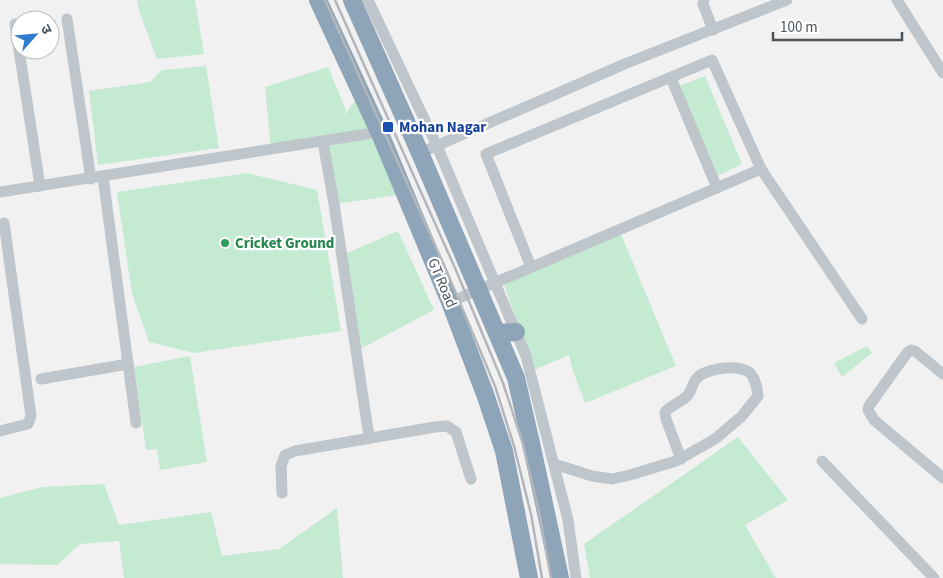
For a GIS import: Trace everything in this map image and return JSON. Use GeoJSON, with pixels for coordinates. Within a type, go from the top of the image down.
{"type":"FeatureCollection","features":[{"type":"Feature","properties":{"kind":"highway","name":"GT Road"},"geometry":{"type":"LineString","coordinates":[[318,0],[379,132],[450,302],[485,394],[504,451],[529,578]]}},
{"type":"Feature","properties":{"kind":"highway","name":"GT Road"},"geometry":{"type":"LineString","coordinates":[[363,6],[420,153],[516,378],[532,443],[560,578]]}},
{"type":"Feature","properties":{"kind":"highway"},"geometry":{"type":"LineString","coordinates":[[497,333],[516,332]]}},
{"type":"Feature","properties":{"kind":"street"},"geometry":{"type":"LineString","coordinates":[[704,0],[703,4],[713,30]]}},
{"type":"Feature","properties":{"kind":"street"},"geometry":{"type":"LineString","coordinates":[[420,153],[627,64],[713,30],[770,3],[788,0]]}},
{"type":"Feature","properties":{"kind":"street"},"geometry":{"type":"LineString","coordinates":[[897,0],[943,73]]}},
{"type":"Feature","properties":{"kind":"street"},"geometry":{"type":"LineString","coordinates":[[363,6],[437,146],[526,356],[568,520],[576,578]]}},
{"type":"Feature","properties":{"kind":"street"},"geometry":{"type":"LineString","coordinates":[[67,19],[97,178],[136,423]]}},
{"type":"Feature","properties":{"kind":"street"},"geometry":{"type":"LineString","coordinates":[[21,60],[40,186]]}},
{"type":"Feature","properties":{"kind":"street"},"geometry":{"type":"LineString","coordinates":[[531,267],[486,154],[712,60],[761,170],[862,319]]}},
{"type":"Feature","properties":{"kind":"street"},"geometry":{"type":"LineString","coordinates":[[671,78],[717,188]]}},
{"type":"Feature","properties":{"kind":"street"},"geometry":{"type":"LineString","coordinates":[[0,192],[379,132]]}},
{"type":"Feature","properties":{"kind":"street"},"geometry":{"type":"LineString","coordinates":[[323,142],[369,437]]}},
{"type":"Feature","properties":{"kind":"street"},"geometry":{"type":"LineString","coordinates":[[450,302],[761,170]]}},
{"type":"Feature","properties":{"kind":"street"},"geometry":{"type":"LineString","coordinates":[[0,431],[28,424],[30,416],[4,223]]}},
{"type":"Feature","properties":{"kind":"street"},"geometry":{"type":"LineString","coordinates":[[943,374],[915,351],[911,350],[907,353],[868,410],[874,420],[943,478]]}},
{"type":"Feature","properties":{"kind":"street"},"geometry":{"type":"LineString","coordinates":[[41,379],[128,364]]}},
{"type":"Feature","properties":{"kind":"street"},"geometry":{"type":"LineString","coordinates":[[554,464],[592,476],[612,479],[630,476],[681,458],[715,440],[742,416],[758,396],[756,384],[750,373],[736,367],[705,373],[696,379],[689,394],[681,401],[670,406],[665,412],[681,458]]}},
{"type":"Feature","properties":{"kind":"street"},"geometry":{"type":"LineString","coordinates":[[282,493],[281,466],[285,456],[295,451],[369,437],[447,426],[456,432],[470,478]]}},
{"type":"Feature","properties":{"kind":"street"},"geometry":{"type":"LineString","coordinates":[[822,460],[934,578]]}},
{"type":"Feature","properties":{"kind":"green space"},"geometry":{"type":"Polygon","coordinates":[[[137,0],[195,0],[204,54],[157,59],[139,11],[137,0]]]}},
{"type":"Feature","properties":{"kind":"green space"},"geometry":{"type":"Polygon","coordinates":[[[206,66],[219,148],[98,165],[89,91],[150,82],[162,70],[206,66]]]}},
{"type":"Feature","properties":{"kind":"green space"},"geometry":{"type":"Polygon","coordinates":[[[328,67],[346,110],[342,117],[361,94],[405,194],[334,204],[323,139],[271,150],[265,87],[328,67]]]}},
{"type":"Feature","properties":{"kind":"green space"},"geometry":{"type":"Polygon","coordinates":[[[705,76],[742,164],[717,176],[679,86],[705,76]]]}},
{"type":"Feature","properties":{"kind":"green space","name":"Cricket Ground"},"geometry":{"type":"Polygon","coordinates":[[[247,173],[317,190],[341,331],[194,353],[149,342],[132,294],[117,192],[247,173]]]}},
{"type":"Feature","properties":{"kind":"green space"},"geometry":{"type":"Polygon","coordinates":[[[398,231],[434,310],[358,350],[342,255],[398,231]]]}},
{"type":"Feature","properties":{"kind":"green space"},"geometry":{"type":"Polygon","coordinates":[[[621,234],[676,366],[585,403],[569,355],[534,370],[504,284],[621,234]]]}},
{"type":"Feature","properties":{"kind":"green space"},"geometry":{"type":"Polygon","coordinates":[[[867,346],[872,353],[842,377],[834,363],[867,346]]]}},
{"type":"Feature","properties":{"kind":"green space"},"geometry":{"type":"Polygon","coordinates":[[[190,356],[207,462],[160,470],[157,449],[146,450],[134,367],[190,356]]]}},
{"type":"Feature","properties":{"kind":"green space"},"geometry":{"type":"Polygon","coordinates":[[[738,437],[788,500],[745,525],[776,578],[590,578],[584,544],[738,437]]]}},
{"type":"Feature","properties":{"kind":"green space"},"geometry":{"type":"Polygon","coordinates":[[[104,484],[119,525],[211,512],[222,556],[279,549],[337,508],[343,578],[124,578],[119,541],[80,544],[57,565],[0,564],[0,498],[42,487],[104,484]]]}},
{"type":"Feature","properties":{"kind":"railway"},"geometry":{"type":"LineString","coordinates":[[325,0],[447,272],[495,386],[514,446],[531,514],[542,578]]}},
{"type":"Feature","properties":{"kind":"railway"},"geometry":{"type":"LineString","coordinates":[[335,0],[455,268],[503,383],[523,444],[539,512],[551,578]]}},
{"type":"Feature","properties":{"kind":"place","name":"Mohan Nagar"},"geometry":{"type":"Point","coordinates":[388,127]}},
{"type":"Feature","properties":{"kind":"place","name":"Cricket Ground"},"geometry":{"type":"Point","coordinates":[225,243]}}]}
